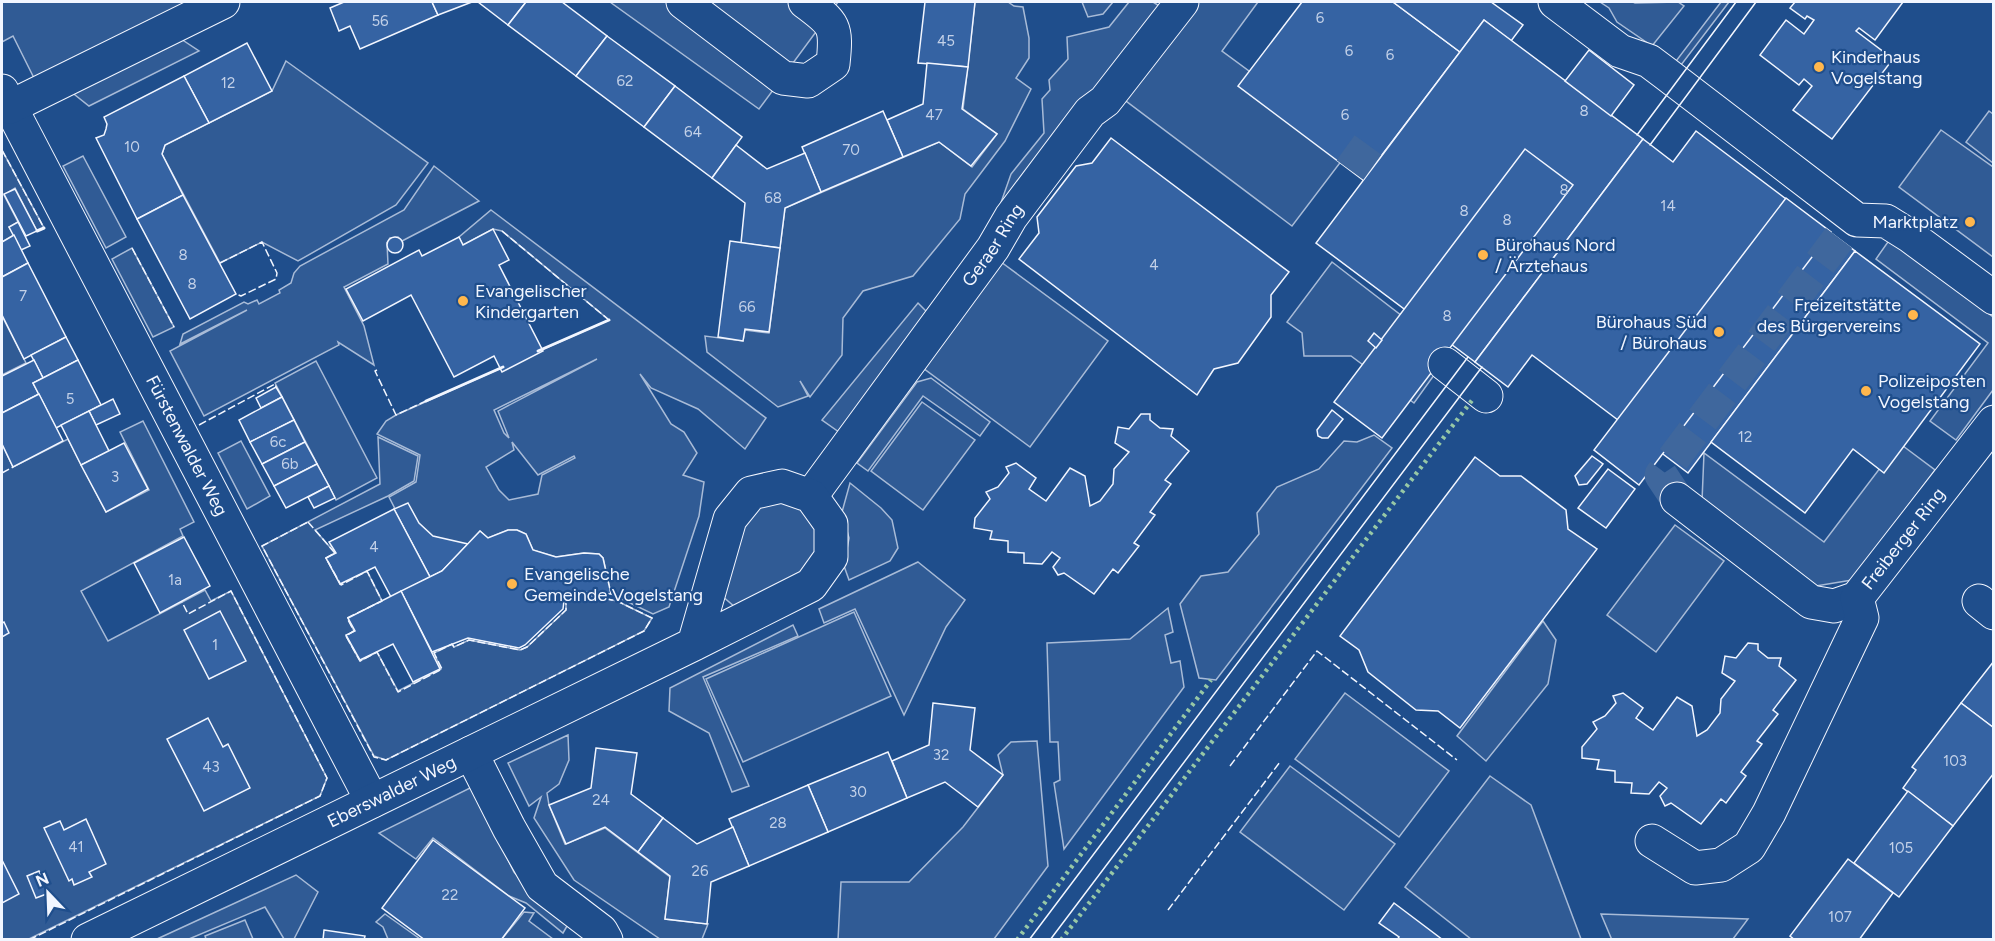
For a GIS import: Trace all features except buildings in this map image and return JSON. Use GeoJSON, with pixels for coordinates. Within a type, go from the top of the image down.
{"type":"FeatureCollection","features":[{"type":"Feature","properties":{"kind":"street"},"geometry":{"type":"LineString","coordinates":[[6,99],[223,2]]}},
{"type":"Feature","properties":{"kind":"street"},"geometry":{"type":"LineString","coordinates":[[683,2],[783,78],[808,81],[833,64],[836,37],[827,18],[805,2]]}},
{"type":"Feature","properties":{"kind":"street","name":"Geraer Ring"},"geometry":{"type":"LineString","coordinates":[[811,496],[1090,112],[1104,101],[1182,2]]}},
{"type":"Feature","properties":{"kind":"street"},"geometry":{"type":"LineString","coordinates":[[1555,2],[1620,51],[1648,61],[1706,104],[1848,229],[1886,221],[1994,298]]}},
{"type":"Feature","properties":{"kind":"street","name":"Fürstenwalder Weg"},"geometry":{"type":"LineString","coordinates":[[6,99],[372,801]]}},
{"type":"Feature","properties":{"kind":"street"},"geometry":{"type":"LineString","coordinates":[[1445,364],[1486,396]]}},
{"type":"Feature","properties":{"kind":"street","name":"Freiberger Ring"},"geometry":{"type":"LineString","coordinates":[[1677,499],[1811,602],[1834,606],[1857,598],[1994,422]]}},
{"type":"Feature","properties":{"kind":"street"},"geometry":{"type":"LineString","coordinates":[[694,644],[729,519],[751,493],[782,486],[811,496]]}},
{"type":"Feature","properties":{"kind":"street","name":"Eberswalder Weg"},"geometry":{"type":"LineString","coordinates":[[88,939],[812,585],[831,557],[831,524],[811,496]]}},
{"type":"Feature","properties":{"kind":"street"},"geometry":{"type":"LineString","coordinates":[[1652,841],[1695,868],[1721,865],[1749,847],[1769,813],[1862,618],[1857,598]]}},
{"type":"Feature","properties":{"kind":"street"},"geometry":{"type":"LineString","coordinates":[[471,753],[542,886],[601,931],[606,939]]}},
{"type":"Feature","properties":{"kind":"shaded area"},"geometry":{"type":"Polygon","coordinates":[[[2,2],[198,2],[36,82],[13,36],[2,42],[2,2]]]}},
{"type":"Feature","properties":{"kind":"shaded area"},"geometry":{"type":"Polygon","coordinates":[[[610,2],[838,2],[759,109],[610,2]]]}},
{"type":"Feature","properties":{"kind":"shaded area"},"geometry":{"type":"Polygon","coordinates":[[[975,2],[1008,2],[1014,6],[1023,7],[1029,38],[1029,58],[1016,78],[1031,89],[1005,141],[965,194],[960,219],[913,276],[863,291],[843,318],[842,355],[810,397],[800,381],[808,396],[778,407],[707,352],[705,336],[743,341],[745,330],[769,333],[785,208],[939,142],[972,167],[997,134],[963,109],[975,2]]]}},
{"type":"Feature","properties":{"kind":"shaded area"},"geometry":{"type":"Polygon","coordinates":[[[1082,2],[1113,2],[1103,14],[1088,17],[1082,2]]]}},
{"type":"Feature","properties":{"kind":"shaded area"},"geometry":{"type":"Polygon","coordinates":[[[1129,2],[1153,2],[1161,7],[991,231],[1011,174],[1044,133],[1042,99],[1050,90],[1049,80],[1068,59],[1067,37],[1109,27],[1129,2]]]}},
{"type":"Feature","properties":{"kind":"shaded area"},"geometry":{"type":"Polygon","coordinates":[[[1195,2],[1258,2],[1222,51],[1352,147],[1292,226],[1122,98],[1195,2]]]}},
{"type":"Feature","properties":{"kind":"shaded area"},"geometry":{"type":"Polygon","coordinates":[[[1600,2],[1678,2],[1684,6],[1652,46],[1617,22],[1609,8],[1600,2]]]}},
{"type":"Feature","properties":{"kind":"shaded area"},"geometry":{"type":"Polygon","coordinates":[[[1721,2],[1729,2],[1678,69],[1673,65],[1721,2]]]}},
{"type":"Feature","properties":{"kind":"shaded area"},"geometry":{"type":"Polygon","coordinates":[[[178,37],[199,51],[89,106],[70,91],[178,37]]]}},
{"type":"Feature","properties":{"kind":"shaded area"},"geometry":{"type":"Polygon","coordinates":[[[286,61],[428,163],[396,205],[298,261],[262,242],[220,263],[162,154],[165,145],[272,91],[286,61]]]}},
{"type":"Feature","properties":{"kind":"shaded area"},"geometry":{"type":"Polygon","coordinates":[[[1989,111],[1993,114],[1993,163],[1966,142],[1989,111]]]}},
{"type":"Feature","properties":{"kind":"shaded area","name":"Marktplatz"},"geometry":{"type":"Polygon","coordinates":[[[1941,130],[1993,167],[1993,257],[1899,187],[1941,130]]]}},
{"type":"Feature","properties":{"kind":"shaded area"},"geometry":{"type":"Polygon","coordinates":[[[2,150],[44,228],[37,231],[15,188],[4,195],[18,222],[9,227],[14,235],[2,242],[2,150]]]}},
{"type":"Feature","properties":{"kind":"shaded area"},"geometry":{"type":"Polygon","coordinates":[[[83,156],[126,237],[106,248],[63,166],[83,156]]]}},
{"type":"Feature","properties":{"kind":"shaded area"},"geometry":{"type":"Polygon","coordinates":[[[434,166],[479,201],[402,241],[398,237],[390,238],[387,243],[388,264],[344,287],[364,326],[374,365],[338,342],[339,345],[204,416],[170,351],[247,310],[180,344],[183,334],[244,302],[248,304],[257,300],[259,304],[280,293],[279,290],[291,283],[294,273],[300,266],[404,210],[434,166]]]}},
{"type":"Feature","properties":{"kind":"shaded area"},"geometry":{"type":"Polygon","coordinates":[[[491,210],[766,418],[745,449],[698,409],[651,388],[640,374],[671,424],[684,432],[697,453],[683,475],[704,482],[699,516],[669,607],[653,614],[611,594],[603,558],[599,554],[584,553],[556,557],[533,550],[526,534],[517,530],[508,530],[488,538],[480,531],[455,558],[430,577],[389,497],[416,482],[420,455],[377,434],[386,421],[609,320],[502,231],[493,229],[463,245],[459,237],[491,210]],[[597,359],[494,410],[504,433],[509,438],[498,411],[597,359]],[[512,442],[514,450],[486,467],[499,490],[509,500],[538,494],[542,475],[575,458],[574,456],[538,475],[512,442]]]}},
{"type":"Feature","properties":{"kind":"shaded area"},"geometry":{"type":"Polygon","coordinates":[[[1890,239],[1993,317],[1993,390],[1956,440],[1930,421],[1988,343],[1876,259],[1890,239]]]}},
{"type":"Feature","properties":{"kind":"shaded area"},"geometry":{"type":"Polygon","coordinates":[[[132,248],[174,327],[153,337],[112,259],[132,248]]]}},
{"type":"Feature","properties":{"kind":"shaded area"},"geometry":{"type":"Polygon","coordinates":[[[1001,262],[1108,341],[1030,447],[923,368],[1001,262]]]}},
{"type":"Feature","properties":{"kind":"shaded area"},"geometry":{"type":"Polygon","coordinates":[[[1332,262],[1450,353],[1414,403],[1351,356],[1304,356],[1302,333],[1287,322],[1332,262]]]}},
{"type":"Feature","properties":{"kind":"shaded area"},"geometry":{"type":"Polygon","coordinates":[[[918,303],[927,312],[839,432],[822,420],[918,303]]]}},
{"type":"Feature","properties":{"kind":"shaded area"},"geometry":{"type":"Polygon","coordinates":[[[2,316],[26,363],[2,375],[2,316]]]}},
{"type":"Feature","properties":{"kind":"shaded area"},"geometry":{"type":"Polygon","coordinates":[[[316,361],[377,478],[336,500],[275,383],[316,361]]]}},
{"type":"Feature","properties":{"kind":"shaded area"},"geometry":{"type":"Polygon","coordinates":[[[931,378],[990,422],[980,436],[923,396],[868,471],[857,463],[917,382],[931,378]]]}},
{"type":"Feature","properties":{"kind":"shaded area"},"geometry":{"type":"Polygon","coordinates":[[[922,402],[975,440],[923,510],[871,471],[922,402]]]}},
{"type":"Feature","properties":{"kind":"shaded area"},"geometry":{"type":"Polygon","coordinates":[[[143,421],[194,522],[180,529],[183,536],[81,591],[108,641],[205,590],[211,601],[231,591],[327,778],[320,796],[29,939],[2,939],[2,444],[13,467],[68,439],[106,512],[149,490],[120,432],[143,421]]]}},
{"type":"Feature","properties":{"kind":"shaded area"},"geometry":{"type":"Polygon","coordinates":[[[1374,435],[1392,448],[1216,680],[1199,678],[1180,604],[1201,576],[1228,572],[1259,534],[1257,513],[1277,487],[1319,469],[1344,441],[1357,442],[1374,435]]]}},
{"type":"Feature","properties":{"kind":"shaded area"},"geometry":{"type":"Polygon","coordinates":[[[378,437],[418,456],[414,481],[388,496],[315,530],[335,553],[326,558],[340,584],[367,571],[382,601],[348,618],[354,631],[346,636],[360,661],[377,652],[398,691],[441,669],[434,653],[452,644],[454,647],[469,640],[520,650],[527,647],[566,610],[566,602],[582,594],[617,601],[652,618],[644,631],[386,760],[374,756],[262,546],[380,484],[378,437]]]}},
{"type":"Feature","properties":{"kind":"shaded area"},"geometry":{"type":"Polygon","coordinates":[[[241,441],[270,496],[247,509],[218,453],[241,441]]]}},
{"type":"Feature","properties":{"kind":"shaded area"},"geometry":{"type":"Polygon","coordinates":[[[1899,443],[1935,470],[1852,580],[1816,586],[1702,501],[1704,453],[1824,542],[1899,443]]]}},
{"type":"Feature","properties":{"kind":"shaded area"},"geometry":{"type":"Polygon","coordinates":[[[850,483],[892,520],[898,548],[890,561],[849,580],[844,566],[849,538],[842,512],[850,483]]]}},
{"type":"Feature","properties":{"kind":"shaded area"},"geometry":{"type":"Polygon","coordinates":[[[779,499],[803,506],[818,523],[819,551],[803,573],[735,607],[721,595],[743,524],[757,505],[779,499]]]}},
{"type":"Feature","properties":{"kind":"shaded area"},"geometry":{"type":"Polygon","coordinates":[[[1675,525],[1724,561],[1656,652],[1607,615],[1675,525]]]}},
{"type":"Feature","properties":{"kind":"shaded area"},"geometry":{"type":"Polygon","coordinates":[[[918,562],[965,600],[946,627],[904,715],[855,609],[824,623],[819,609],[918,562]]]}},
{"type":"Feature","properties":{"kind":"shaded area"},"geometry":{"type":"Polygon","coordinates":[[[1168,608],[1173,632],[1165,635],[1171,663],[1180,661],[1184,687],[1064,849],[1054,783],[1060,780],[1058,742],[1050,742],[1047,643],[1130,639],[1168,608]]]}},
{"type":"Feature","properties":{"kind":"shaded area"},"geometry":{"type":"Polygon","coordinates":[[[854,612],[891,696],[743,762],[706,679],[854,612]]]}},
{"type":"Feature","properties":{"kind":"shaded area"},"geometry":{"type":"Polygon","coordinates":[[[1543,621],[1556,640],[1548,684],[1486,761],[1457,736],[1543,621]]]}},
{"type":"Feature","properties":{"kind":"shaded area"},"geometry":{"type":"Polygon","coordinates":[[[793,625],[798,636],[703,677],[749,786],[732,792],[709,733],[669,711],[670,688],[793,625]]]}},
{"type":"Feature","properties":{"kind":"shaded area"},"geometry":{"type":"Polygon","coordinates":[[[1345,693],[1449,771],[1399,837],[1295,759],[1345,693]]]}},
{"type":"Feature","properties":{"kind":"shaded area"},"geometry":{"type":"Polygon","coordinates":[[[568,735],[569,760],[559,784],[547,793],[549,805],[565,844],[605,828],[670,877],[665,919],[708,924],[702,939],[660,939],[574,880],[534,818],[541,797],[529,806],[508,763],[568,735]]]}},
{"type":"Feature","properties":{"kind":"shaded area"},"geometry":{"type":"Polygon","coordinates":[[[1037,741],[1048,866],[994,939],[838,940],[841,882],[909,882],[963,827],[1003,775],[998,755],[1011,742],[1037,741]]]}},
{"type":"Feature","properties":{"kind":"shaded area"},"geometry":{"type":"Polygon","coordinates":[[[1290,766],[1395,844],[1344,910],[1240,832],[1290,766]]]}},
{"type":"Feature","properties":{"kind":"shaded area"},"geometry":{"type":"Polygon","coordinates":[[[1490,776],[1531,805],[1581,939],[1471,939],[1405,887],[1490,776]]]}},
{"type":"Feature","properties":{"kind":"shaded area"},"geometry":{"type":"Polygon","coordinates":[[[472,787],[514,872],[536,897],[570,921],[563,933],[526,903],[509,896],[433,838],[416,859],[379,833],[472,787]]]}},
{"type":"Feature","properties":{"kind":"shaded area"},"geometry":{"type":"Polygon","coordinates":[[[296,875],[318,892],[294,939],[284,939],[265,907],[189,939],[157,939],[296,875]]]}},
{"type":"Feature","properties":{"kind":"shaded area"},"geometry":{"type":"Polygon","coordinates":[[[524,912],[534,913],[529,921],[553,939],[501,940],[524,912]]]}},
{"type":"Feature","properties":{"kind":"shaded area"},"geometry":{"type":"Polygon","coordinates":[[[385,914],[420,939],[388,939],[383,927],[376,922],[385,914]]]}},
{"type":"Feature","properties":{"kind":"shaded area"},"geometry":{"type":"Polygon","coordinates":[[[1601,914],[1748,919],[1733,939],[1612,940],[1601,914]]]}},
{"type":"Feature","properties":{"kind":"shaded area"},"geometry":{"type":"Polygon","coordinates":[[[245,920],[253,939],[206,939],[205,936],[245,920]]]}},
{"type":"Feature","properties":{"kind":"tunnel"},"geometry":{"type":"LineString","coordinates":[[1350,170],[1368,145]]}},
{"type":"Feature","properties":{"kind":"tunnel"},"geometry":{"type":"LineString","coordinates":[[1677,499],[1661,475],[1839,238]]}},
{"type":"Feature","properties":{"kind":"tram line"},"geometry":{"type":"LineString","coordinates":[[1637,135],[1736,2]]}},
{"type":"Feature","properties":{"kind":"tram line"},"geometry":{"type":"LineString","coordinates":[[1650,145],[1756,2]]}},
{"type":"Feature","properties":{"kind":"tram line"},"geometry":{"type":"LineString","coordinates":[[1029,940],[1468,357]]}},
{"type":"Feature","properties":{"kind":"tram line"},"geometry":{"type":"LineString","coordinates":[[1050,940],[1482,367]]}},
{"type":"Feature","properties":{"kind":"hedge"},"geometry":{"type":"LineString","coordinates":[[1061,940],[1473,399]]}},
{"type":"Feature","properties":{"kind":"hedge"},"geometry":{"type":"LineString","coordinates":[[1017,940],[1211,680]]}},
{"type":"Feature","properties":{"kind":"fence"},"geometry":{"type":"LineString","coordinates":[[2,150],[44,228]]}},
{"type":"Feature","properties":{"kind":"fence"},"geometry":{"type":"LineString","coordinates":[[502,231],[609,320]]}},
{"type":"Feature","properties":{"kind":"fence"},"geometry":{"type":"LineString","coordinates":[[220,263],[262,242],[277,273],[276,279],[241,296],[236,294]]}},
{"type":"Feature","properties":{"kind":"fence"},"geometry":{"type":"LineString","coordinates":[[132,248],[174,327]]}},
{"type":"Feature","properties":{"kind":"fence"},"geometry":{"type":"LineString","coordinates":[[377,370],[375,371],[396,415],[426,401]]}},
{"type":"Feature","properties":{"kind":"fence"},"geometry":{"type":"LineString","coordinates":[[199,425],[275,384],[276,387]]}},
{"type":"Feature","properties":{"kind":"fence"},"geometry":{"type":"LineString","coordinates":[[2,473],[13,467]]}},
{"type":"Feature","properties":{"kind":"fence"},"geometry":{"type":"LineString","coordinates":[[308,522],[335,553],[326,558],[341,585],[367,571],[382,601],[347,618],[354,631],[346,636],[360,661],[377,652],[398,692],[442,669],[434,653],[452,644],[454,647],[469,640],[520,650],[527,647],[566,610],[566,602],[582,594],[617,601],[652,618],[644,631],[386,760],[374,757],[262,546],[308,522]]}},
{"type":"Feature","properties":{"kind":"fence"},"geometry":{"type":"LineString","coordinates":[[29,940],[320,796],[327,778],[231,591],[188,614],[182,602]]}},
{"type":"Feature","properties":{"kind":"fence"},"geometry":{"type":"LineString","coordinates":[[1230,766],[1317,651],[1457,760]]}},
{"type":"Feature","properties":{"kind":"fence"},"geometry":{"type":"LineString","coordinates":[[1168,910],[1280,762]]}},
{"type":"Feature","properties":{"kind":"wall"},"geometry":{"type":"LineString","coordinates":[[37,231],[44,228]]}},
{"type":"Feature","properties":{"kind":"wall"},"geometry":{"type":"LineString","coordinates":[[538,351],[609,320]]}},
{"type":"Feature","properties":{"kind":"wall"},"geometry":{"type":"LineString","coordinates":[[426,401],[503,367]]}},
{"type":"Feature","properties":{"kind":"place","name":"Kinderhaus Vogelstang"},"geometry":{"type":"Point","coordinates":[1819,67]}},
{"type":"Feature","properties":{"kind":"place","name":"Marktplatz"},"geometry":{"type":"Point","coordinates":[1970,222]}},
{"type":"Feature","properties":{"kind":"place","name":"Bürohaus Nord / Ärztehaus"},"geometry":{"type":"Point","coordinates":[1483,255]}},
{"type":"Feature","properties":{"kind":"place","name":"Evangelischer Kindergarten"},"geometry":{"type":"Point","coordinates":[463,301]}},
{"type":"Feature","properties":{"kind":"place","name":"Freizeitstätte des Bürgervereins"},"geometry":{"type":"Point","coordinates":[1913,315]}},
{"type":"Feature","properties":{"kind":"place","name":"Bürohaus Süd / Bürohaus"},"geometry":{"type":"Point","coordinates":[1719,332]}},
{"type":"Feature","properties":{"kind":"place","name":"Polizeiposten Vogelstang"},"geometry":{"type":"Point","coordinates":[1866,391]}},
{"type":"Feature","properties":{"kind":"place","name":"Evangelische Gemeinde Vogelstang"},"geometry":{"type":"Point","coordinates":[512,584]}}]}
